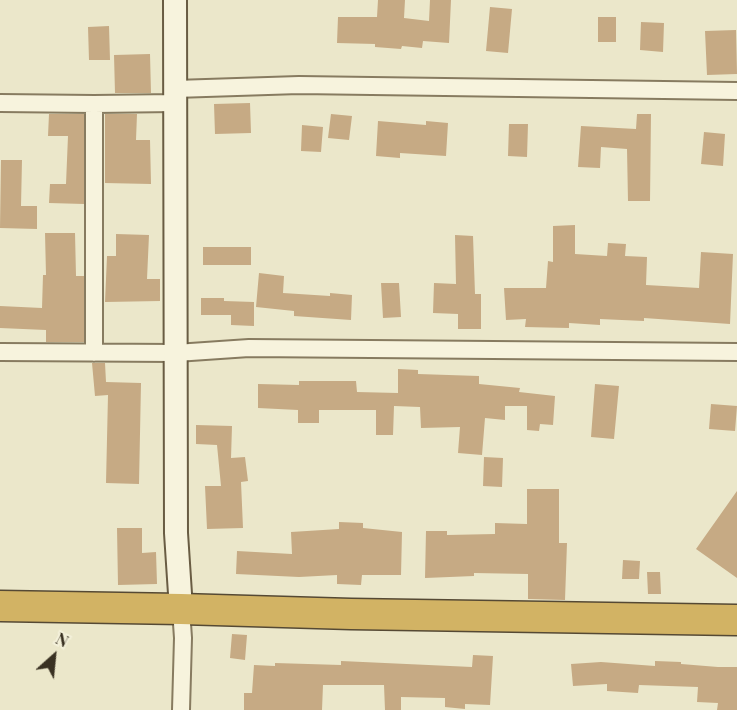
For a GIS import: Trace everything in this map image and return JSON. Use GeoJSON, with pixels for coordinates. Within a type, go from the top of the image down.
{"type":"FeatureCollection","features":[{"type":"Feature","properties":{"kind":"highway"},"geometry":{"type":"LineString","coordinates":[[0,606],[737,620]]}},
{"type":"Feature","properties":{"kind":"street"},"geometry":{"type":"LineString","coordinates":[[175,0],[176,533],[183,638],[180,710]]}},
{"type":"Feature","properties":{"kind":"street"},"geometry":{"type":"LineString","coordinates":[[0,103],[94,104],[299,85],[737,91]]}},
{"type":"Feature","properties":{"kind":"street"},"geometry":{"type":"LineString","coordinates":[[94,104],[94,353]]}},
{"type":"Feature","properties":{"kind":"street"},"geometry":{"type":"LineString","coordinates":[[0,352],[176,353],[249,348],[737,352]]}},
{"type":"Feature","properties":{"kind":"building"},"geometry":{"type":"Polygon","coordinates":[[[378,0],[405,0],[404,18],[429,21],[430,0],[451,0],[449,43],[423,41],[422,48],[402,46],[401,49],[375,47],[375,44],[337,43],[338,17],[377,17],[378,0]]]}},
{"type":"Feature","properties":{"kind":"building"},"geometry":{"type":"Polygon","coordinates":[[[490,7],[512,9],[508,53],[486,51],[490,7]]]}},
{"type":"Feature","properties":{"kind":"building"},"geometry":{"type":"Polygon","coordinates":[[[598,17],[616,17],[616,42],[598,42],[598,17]]]}},
{"type":"Feature","properties":{"kind":"building"},"geometry":{"type":"Polygon","coordinates":[[[641,22],[664,23],[663,52],[640,50],[641,22]]]}},
{"type":"Feature","properties":{"kind":"building"},"geometry":{"type":"Polygon","coordinates":[[[109,26],[110,60],[89,60],[88,27],[109,26]]]}},
{"type":"Feature","properties":{"kind":"building"},"geometry":{"type":"Polygon","coordinates":[[[736,30],[737,74],[707,75],[705,31],[736,30]]]}},
{"type":"Feature","properties":{"kind":"building"},"geometry":{"type":"Polygon","coordinates":[[[150,54],[151,93],[115,93],[114,55],[150,54]]]}},
{"type":"Feature","properties":{"kind":"building"},"geometry":{"type":"Polygon","coordinates":[[[250,103],[251,133],[215,134],[214,104],[250,103]]]}},
{"type":"Feature","properties":{"kind":"building"},"geometry":{"type":"Polygon","coordinates":[[[49,114],[84,114],[84,204],[49,203],[50,184],[66,184],[68,136],[48,136],[49,114]]]}},
{"type":"Feature","properties":{"kind":"building"},"geometry":{"type":"Polygon","coordinates":[[[105,114],[137,114],[136,140],[150,140],[151,184],[105,183],[105,114]]]}},
{"type":"Feature","properties":{"kind":"building"},"geometry":{"type":"Polygon","coordinates":[[[331,114],[352,116],[349,140],[328,138],[331,114]]]}},
{"type":"Feature","properties":{"kind":"building"},"geometry":{"type":"Polygon","coordinates":[[[637,114],[651,114],[650,201],[628,201],[627,149],[601,147],[600,168],[578,167],[581,126],[636,129],[637,114]]]}},
{"type":"Feature","properties":{"kind":"building"},"geometry":{"type":"Polygon","coordinates":[[[378,121],[426,125],[426,121],[448,123],[446,156],[400,153],[400,158],[376,156],[378,121]]]}},
{"type":"Feature","properties":{"kind":"building"},"geometry":{"type":"Polygon","coordinates":[[[509,124],[528,124],[527,157],[508,156],[509,124]]]}},
{"type":"Feature","properties":{"kind":"building"},"geometry":{"type":"Polygon","coordinates":[[[302,125],[323,127],[321,152],[301,151],[302,125]]]}},
{"type":"Feature","properties":{"kind":"building"},"geometry":{"type":"Polygon","coordinates":[[[704,132],[725,134],[723,166],[701,164],[704,132]]]}},
{"type":"Feature","properties":{"kind":"building"},"geometry":{"type":"Polygon","coordinates":[[[1,160],[22,160],[21,206],[37,206],[37,229],[0,228],[1,160]]]}},
{"type":"Feature","properties":{"kind":"building"},"geometry":{"type":"Polygon","coordinates":[[[575,225],[575,254],[607,256],[608,243],[626,244],[625,256],[647,257],[646,285],[699,288],[701,252],[733,254],[730,324],[644,318],[644,321],[600,319],[600,325],[569,323],[569,328],[525,327],[526,319],[506,320],[504,288],[546,288],[548,261],[553,262],[553,226],[575,225]]]}},
{"type":"Feature","properties":{"kind":"building"},"geometry":{"type":"Polygon","coordinates":[[[45,233],[75,233],[76,276],[84,276],[84,342],[46,342],[46,330],[0,328],[0,306],[42,308],[43,275],[46,275],[45,233]]]}},
{"type":"Feature","properties":{"kind":"building"},"geometry":{"type":"Polygon","coordinates":[[[116,234],[149,235],[147,279],[160,279],[160,301],[105,302],[107,256],[116,256],[116,234]]]}},
{"type":"Feature","properties":{"kind":"building"},"geometry":{"type":"Polygon","coordinates":[[[455,235],[473,236],[475,294],[481,294],[481,329],[458,329],[458,314],[433,313],[434,283],[456,284],[455,235]]]}},
{"type":"Feature","properties":{"kind":"building"},"geometry":{"type":"Polygon","coordinates":[[[203,247],[251,247],[251,265],[203,265],[203,247]]]}},
{"type":"Feature","properties":{"kind":"building"},"geometry":{"type":"Polygon","coordinates":[[[259,273],[284,276],[283,293],[352,295],[351,320],[294,316],[294,311],[256,307],[259,273]]]}},
{"type":"Feature","properties":{"kind":"building"},"geometry":{"type":"Polygon","coordinates":[[[381,283],[399,283],[401,317],[383,318],[381,283]]]}},
{"type":"Feature","properties":{"kind":"building"},"geometry":{"type":"Polygon","coordinates":[[[201,298],[254,302],[254,326],[231,325],[231,315],[201,315],[201,298]]]}},
{"type":"Feature","properties":{"kind":"building"},"geometry":{"type":"Polygon","coordinates":[[[92,363],[105,363],[106,382],[141,383],[139,484],[106,483],[108,395],[95,396],[92,363]]]}},
{"type":"Feature","properties":{"kind":"building"},"geometry":{"type":"Polygon","coordinates":[[[398,369],[418,370],[418,374],[479,376],[479,384],[520,388],[519,392],[555,396],[553,425],[540,424],[539,431],[527,430],[527,406],[505,406],[505,420],[485,418],[482,455],[458,453],[460,427],[421,428],[420,407],[394,406],[393,435],[376,435],[376,410],[319,410],[319,423],[298,423],[298,410],[258,408],[258,384],[299,385],[299,381],[356,381],[357,392],[398,393],[398,369]]]}},
{"type":"Feature","properties":{"kind":"building"},"geometry":{"type":"Polygon","coordinates":[[[595,384],[619,386],[614,439],[591,437],[595,384]]]}},
{"type":"Feature","properties":{"kind":"building"},"geometry":{"type":"Polygon","coordinates":[[[711,404],[737,406],[735,431],[709,429],[711,404]]]}},
{"type":"Feature","properties":{"kind":"building"},"geometry":{"type":"Polygon","coordinates":[[[196,425],[232,426],[231,458],[245,457],[248,481],[241,482],[243,528],[207,529],[205,486],[221,486],[217,445],[196,444],[196,425]]]}},
{"type":"Feature","properties":{"kind":"building"},"geometry":{"type":"Polygon","coordinates":[[[484,457],[503,458],[502,487],[483,486],[484,457]]]}},
{"type":"Feature","properties":{"kind":"building"},"geometry":{"type":"Polygon","coordinates":[[[527,489],[559,489],[559,543],[567,543],[565,600],[528,599],[528,574],[474,573],[474,576],[425,578],[426,531],[447,531],[447,535],[495,534],[495,523],[527,524],[527,489]]]}},
{"type":"Feature","properties":{"kind":"building"},"geometry":{"type":"Polygon","coordinates":[[[737,491],[737,578],[696,549],[737,491]]]}},
{"type":"Feature","properties":{"kind":"building"},"geometry":{"type":"Polygon","coordinates":[[[339,522],[363,523],[363,528],[402,532],[401,575],[362,575],[361,585],[337,584],[337,575],[299,577],[236,574],[237,551],[292,554],[291,532],[339,529],[339,522]]]}},
{"type":"Feature","properties":{"kind":"building"},"geometry":{"type":"Polygon","coordinates":[[[117,528],[142,528],[142,553],[156,552],[157,584],[118,585],[117,528]]]}},
{"type":"Feature","properties":{"kind":"building"},"geometry":{"type":"Polygon","coordinates":[[[623,560],[640,561],[639,579],[622,579],[623,560]]]}},
{"type":"Feature","properties":{"kind":"building"},"geometry":{"type":"Polygon","coordinates":[[[647,572],[660,572],[661,594],[648,594],[647,572]]]}},
{"type":"Feature","properties":{"kind":"building"},"geometry":{"type":"Polygon","coordinates":[[[232,634],[247,635],[245,660],[230,658],[232,634]]]}},
{"type":"Feature","properties":{"kind":"building"},"geometry":{"type":"Polygon","coordinates":[[[473,655],[493,656],[490,705],[465,704],[465,709],[445,707],[445,698],[401,697],[401,710],[385,710],[384,685],[323,685],[322,710],[244,710],[244,693],[252,693],[254,665],[275,666],[275,663],[341,665],[341,661],[472,667],[473,655]]]}},
{"type":"Feature","properties":{"kind":"building"},"geometry":{"type":"Polygon","coordinates":[[[655,661],[737,667],[737,710],[717,710],[718,703],[697,702],[698,687],[639,685],[638,693],[607,691],[607,684],[573,686],[571,664],[601,662],[655,666],[655,661]]]}}]}
